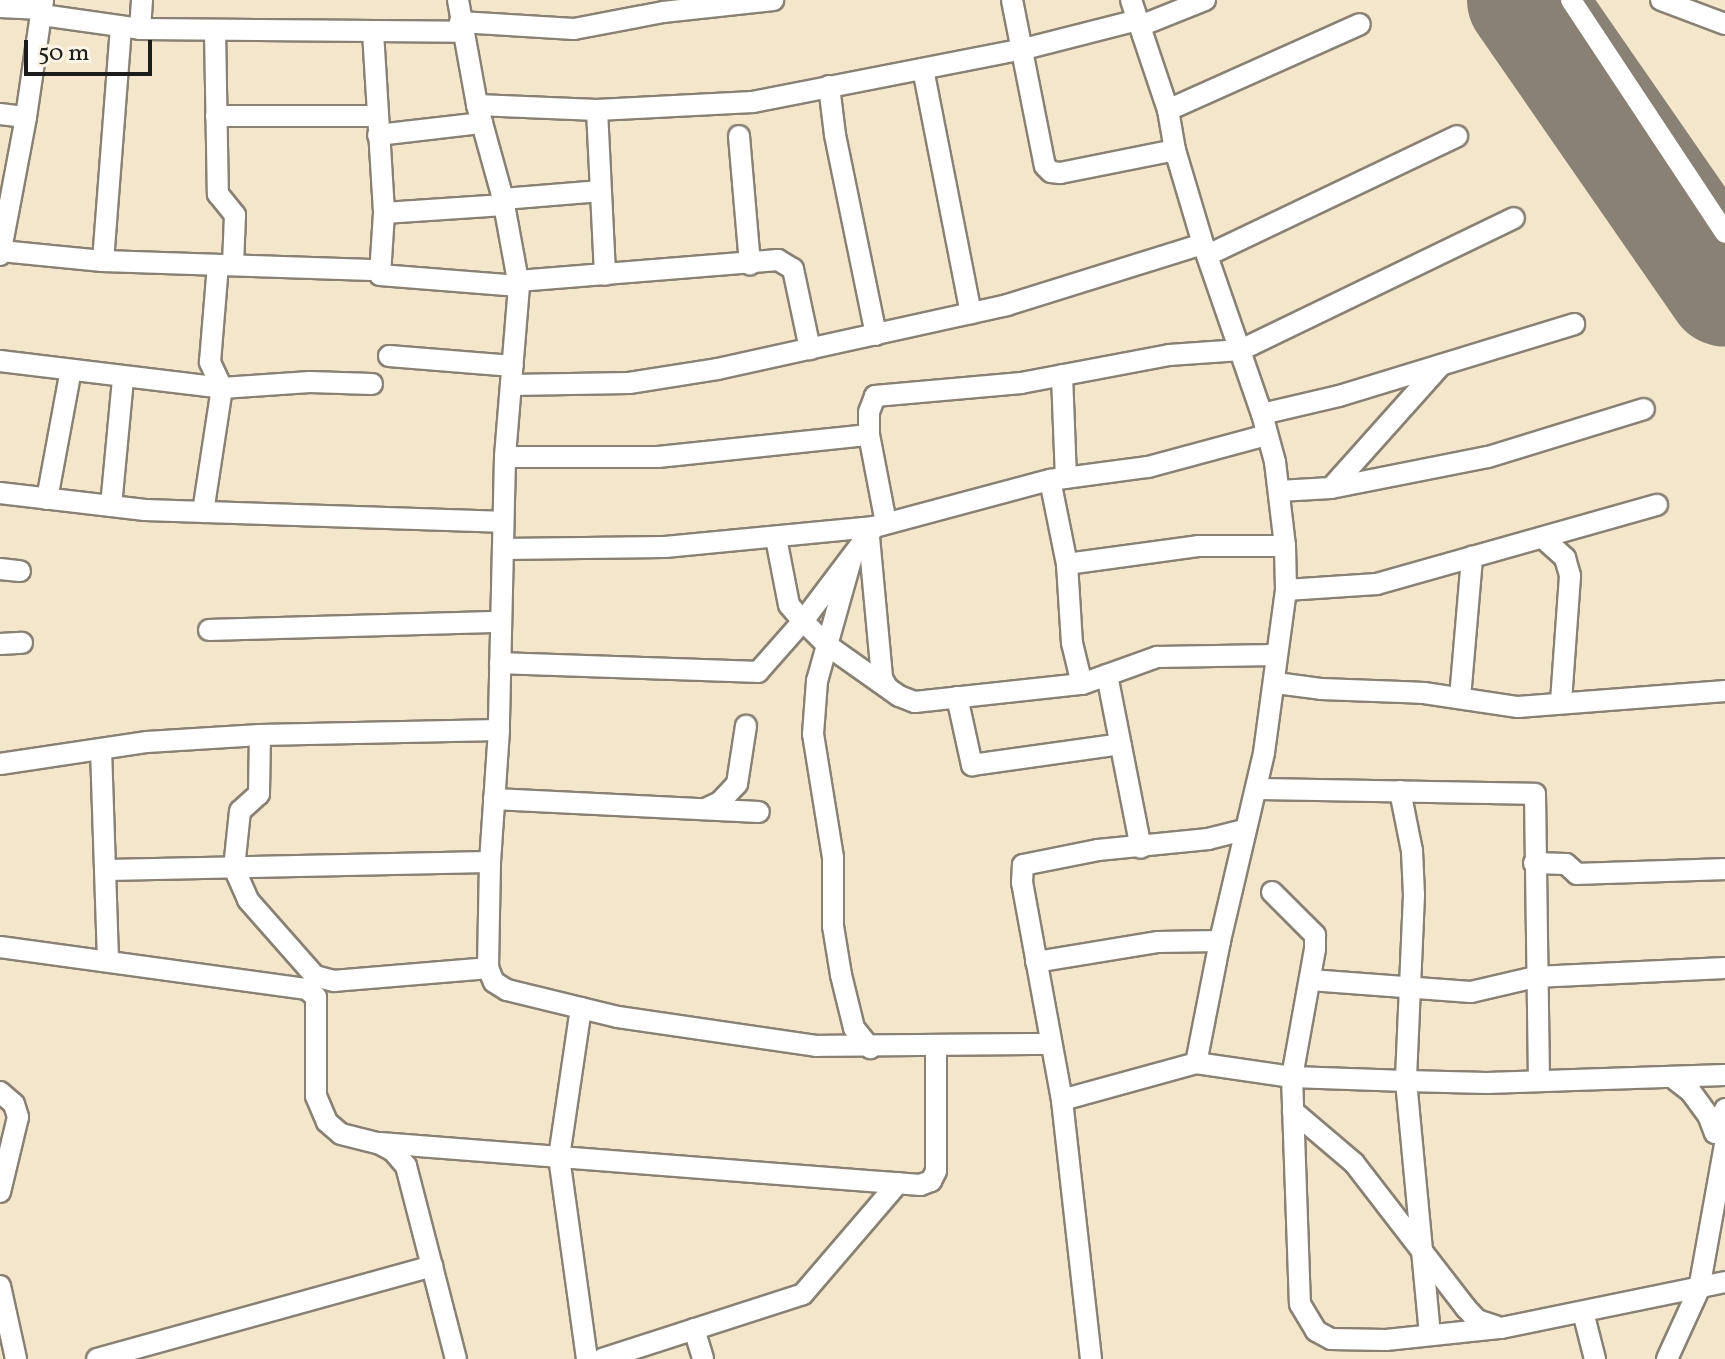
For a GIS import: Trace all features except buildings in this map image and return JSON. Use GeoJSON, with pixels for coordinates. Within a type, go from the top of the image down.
{"type":"FeatureCollection","features":[{"type":"Feature","properties":{"kind":"street"},"geometry":{"type":"LineString","coordinates":[[103,261],[131,28],[142,0]]}},
{"type":"Feature","properties":{"kind":"street"},"geometry":{"type":"LineString","coordinates":[[458,0],[479,114],[504,202],[519,283],[505,457],[499,730],[490,862],[488,968],[494,982],[507,990],[618,1017],[816,1046],[870,1048],[1050,1044]]}},
{"type":"Feature","properties":{"kind":"street"},"geometry":{"type":"LineString","coordinates":[[0,7],[42,8],[131,28],[373,32],[462,27],[574,29],[663,12],[773,0]]}},
{"type":"Feature","properties":{"kind":"street"},"geometry":{"type":"LineString","coordinates":[[1012,0],[1045,166],[1051,172],[1060,173],[1175,150]]}},
{"type":"Feature","properties":{"kind":"street"},"geometry":{"type":"LineString","coordinates":[[1131,0],[1168,110],[1175,150],[1206,250],[1262,414],[1279,491],[1285,546],[1286,590],[1275,655],[1276,683],[1196,1063]]}},
{"type":"Feature","properties":{"kind":"street"},"geometry":{"type":"LineString","coordinates":[[216,116],[378,125],[479,114],[753,102],[1024,49],[1139,23],[1205,0]]}},
{"type":"Feature","properties":{"kind":"street"},"geometry":{"type":"LineString","coordinates":[[1571,0],[1725,233]]}},
{"type":"Feature","properties":{"kind":"street"},"geometry":{"type":"LineString","coordinates":[[1661,0],[1725,24]]}},
{"type":"Feature","properties":{"kind":"street"},"geometry":{"type":"LineString","coordinates":[[42,8],[26,117],[0,253],[103,261],[379,270]]}},
{"type":"Feature","properties":{"kind":"street"},"geometry":{"type":"LineString","coordinates":[[1168,110],[1360,24]]}},
{"type":"Feature","properties":{"kind":"street"},"geometry":{"type":"LineString","coordinates":[[203,512],[222,388],[210,362],[235,215],[218,194],[215,30]]}},
{"type":"Feature","properties":{"kind":"street"},"geometry":{"type":"LineString","coordinates":[[373,32],[384,213],[379,270],[386,278],[519,283],[750,265],[778,260],[793,269],[810,349]]}},
{"type":"Feature","properties":{"kind":"street"},"geometry":{"type":"LineString","coordinates":[[923,69],[971,313]]}},
{"type":"Feature","properties":{"kind":"street"},"geometry":{"type":"LineString","coordinates":[[829,86],[835,135],[876,335]]}},
{"type":"Feature","properties":{"kind":"street"},"geometry":{"type":"LineString","coordinates":[[597,110],[605,275]]}},
{"type":"Feature","properties":{"kind":"street"},"geometry":{"type":"LineString","coordinates":[[0,114],[26,117]]}},
{"type":"Feature","properties":{"kind":"street"},"geometry":{"type":"LineString","coordinates":[[739,136],[750,265]]}},
{"type":"Feature","properties":{"kind":"street"},"geometry":{"type":"LineString","coordinates":[[389,356],[512,376],[629,383],[810,349],[971,313],[1206,250],[1457,136]]}},
{"type":"Feature","properties":{"kind":"street"},"geometry":{"type":"LineString","coordinates":[[384,213],[601,191]]}},
{"type":"Feature","properties":{"kind":"street"},"geometry":{"type":"LineString","coordinates":[[887,687],[882,678],[869,435],[869,412],[875,396],[1021,383],[1169,355],[1241,350],[1514,218]]}},
{"type":"Feature","properties":{"kind":"street"},"geometry":{"type":"LineString","coordinates":[[1262,414],[1440,366],[1574,324]]}},
{"type":"Feature","properties":{"kind":"street"},"geometry":{"type":"LineString","coordinates":[[0,361],[222,388],[310,382],[372,384]]}},
{"type":"Feature","properties":{"kind":"street"},"geometry":{"type":"LineString","coordinates":[[1331,488],[1440,366]]}},
{"type":"Feature","properties":{"kind":"street"},"geometry":{"type":"LineString","coordinates":[[47,499],[71,370]]}},
{"type":"Feature","properties":{"kind":"street"},"geometry":{"type":"LineString","coordinates":[[1062,375],[1058,479],[1072,643],[1082,684]]}},
{"type":"Feature","properties":{"kind":"street"},"geometry":{"type":"LineString","coordinates":[[111,506],[123,378]]}},
{"type":"Feature","properties":{"kind":"street"},"geometry":{"type":"LineString","coordinates":[[1279,491],[1331,488],[1488,457],[1644,409]]}},
{"type":"Feature","properties":{"kind":"street"},"geometry":{"type":"LineString","coordinates":[[505,457],[658,457],[869,435]]}},
{"type":"Feature","properties":{"kind":"street"},"geometry":{"type":"LineString","coordinates":[[503,549],[665,547],[876,529],[1058,479],[1148,467],[1267,435]]}},
{"type":"Feature","properties":{"kind":"street"},"geometry":{"type":"LineString","coordinates":[[0,493],[111,506],[203,512],[503,522]]}},
{"type":"Feature","properties":{"kind":"street"},"geometry":{"type":"LineString","coordinates":[[1286,590],[1377,584],[1657,505]]}},
{"type":"Feature","properties":{"kind":"street"},"geometry":{"type":"LineString","coordinates":[[500,663],[748,674],[767,665],[876,529]]}},
{"type":"Feature","properties":{"kind":"street"},"geometry":{"type":"LineString","coordinates":[[776,538],[789,605],[827,645],[887,687],[915,702],[1082,684],[1157,657],[1275,655]]}},
{"type":"Feature","properties":{"kind":"street"},"geometry":{"type":"LineString","coordinates":[[1543,538],[1565,558],[1570,576],[1561,703]]}},
{"type":"Feature","properties":{"kind":"street"},"geometry":{"type":"LineString","coordinates":[[1067,564],[1198,546],[1285,546]]}},
{"type":"Feature","properties":{"kind":"street"},"geometry":{"type":"LineString","coordinates":[[1460,698],[1472,557]]}},
{"type":"Feature","properties":{"kind":"street"},"geometry":{"type":"LineString","coordinates":[[851,560],[817,681],[813,734],[833,858],[833,926],[841,975],[854,1028],[870,1048]]}},
{"type":"Feature","properties":{"kind":"street"},"geometry":{"type":"LineString","coordinates":[[209,630],[501,622]]}},
{"type":"Feature","properties":{"kind":"street"},"geometry":{"type":"LineString","coordinates":[[0,644],[22,643]]}},
{"type":"Feature","properties":{"kind":"street"},"geometry":{"type":"LineString","coordinates":[[1107,675],[1141,848]]}},
{"type":"Feature","properties":{"kind":"street"},"geometry":{"type":"LineString","coordinates":[[1276,683],[1460,698],[1518,707],[1725,691]]}},
{"type":"Feature","properties":{"kind":"street"},"geometry":{"type":"LineString","coordinates":[[957,697],[972,765],[1121,744]]}},
{"type":"Feature","properties":{"kind":"street"},"geometry":{"type":"LineString","coordinates":[[705,809],[720,802],[737,784],[746,726]]}},
{"type":"Feature","properties":{"kind":"street"},"geometry":{"type":"LineString","coordinates":[[0,764],[147,742],[260,735],[499,730]]}},
{"type":"Feature","properties":{"kind":"street"},"geometry":{"type":"LineString","coordinates":[[260,735],[259,794],[240,811],[234,868],[248,900],[315,976],[334,981],[488,968]]}},
{"type":"Feature","properties":{"kind":"street"},"geometry":{"type":"LineString","coordinates":[[101,749],[108,960]]}},
{"type":"Feature","properties":{"kind":"street"},"geometry":{"type":"LineString","coordinates":[[1256,789],[1535,794],[1535,977],[1539,1081]]}},
{"type":"Feature","properties":{"kind":"street"},"geometry":{"type":"LineString","coordinates":[[1400,791],[1412,851],[1414,895],[1406,1081],[1430,1335]]}},
{"type":"Feature","properties":{"kind":"street"},"geometry":{"type":"LineString","coordinates":[[494,799],[759,812]]}},
{"type":"Feature","properties":{"kind":"street"},"geometry":{"type":"LineString","coordinates":[[1091,1359],[1062,1100],[1022,883],[1023,865],[1098,850],[1208,839],[1244,830]]}},
{"type":"Feature","properties":{"kind":"street"},"geometry":{"type":"LineString","coordinates":[[106,870],[490,862]]}},
{"type":"Feature","properties":{"kind":"street"},"geometry":{"type":"LineString","coordinates":[[1534,863],[1566,864],[1577,874],[1725,869]]}},
{"type":"Feature","properties":{"kind":"street"},"geometry":{"type":"LineString","coordinates":[[1272,892],[1315,935],[1292,1077],[1300,1304],[1316,1331],[1331,1339],[1386,1340],[1501,1328],[1725,1282]]}},
{"type":"Feature","properties":{"kind":"street"},"geometry":{"type":"LineString","coordinates":[[1036,962],[1158,942],[1220,941]]}},
{"type":"Feature","properties":{"kind":"street"},"geometry":{"type":"LineString","coordinates":[[0,947],[307,989],[316,997],[316,1096],[327,1122],[341,1134],[378,1143],[920,1185],[931,1181],[936,1171],[936,1047]]}},
{"type":"Feature","properties":{"kind":"street"},"geometry":{"type":"LineString","coordinates":[[1310,980],[1471,992],[1535,977],[1725,968]]}},
{"type":"Feature","properties":{"kind":"street"},"geometry":{"type":"LineString","coordinates":[[581,1008],[559,1157],[587,1359]]}},
{"type":"Feature","properties":{"kind":"street"},"geometry":{"type":"LineString","coordinates":[[1062,1100],[1196,1063],[1292,1077],[1406,1081],[1539,1081],[1725,1075]]}},
{"type":"Feature","properties":{"kind":"street"},"geometry":{"type":"LineString","coordinates":[[1672,1077],[1691,1092],[1708,1115],[1715,1133],[1725,1109]]}},
{"type":"Feature","properties":{"kind":"street"},"geometry":{"type":"LineString","coordinates":[[0,1092],[14,1104],[18,1117],[0,1192]]}},
{"type":"Feature","properties":{"kind":"street"},"geometry":{"type":"LineString","coordinates":[[1293,1111],[1354,1163],[1477,1320],[1501,1328]]}},
{"type":"Feature","properties":{"kind":"street"},"geometry":{"type":"LineString","coordinates":[[378,1143],[393,1151],[406,1166],[456,1359]]}},
{"type":"Feature","properties":{"kind":"street"},"geometry":{"type":"LineString","coordinates":[[1667,1359],[1699,1289],[1725,1145]]}},
{"type":"Feature","properties":{"kind":"street"},"geometry":{"type":"LineString","coordinates":[[602,1359],[803,1294],[898,1183]]}},
{"type":"Feature","properties":{"kind":"street"},"geometry":{"type":"LineString","coordinates":[[97,1359],[432,1266]]}},
{"type":"Feature","properties":{"kind":"street"},"geometry":{"type":"LineString","coordinates":[[0,1286],[16,1359]]}},
{"type":"Feature","properties":{"kind":"street"},"geometry":{"type":"LineString","coordinates":[[1583,1312],[1595,1359]]}},
{"type":"Feature","properties":{"kind":"street"},"geometry":{"type":"LineString","coordinates":[[694,1329],[703,1359]]}},
{"type":"Feature","properties":{"kind":"runway"},"geometry":{"type":"LineString","coordinates":[[1525,0],[1725,289]]}}]}
